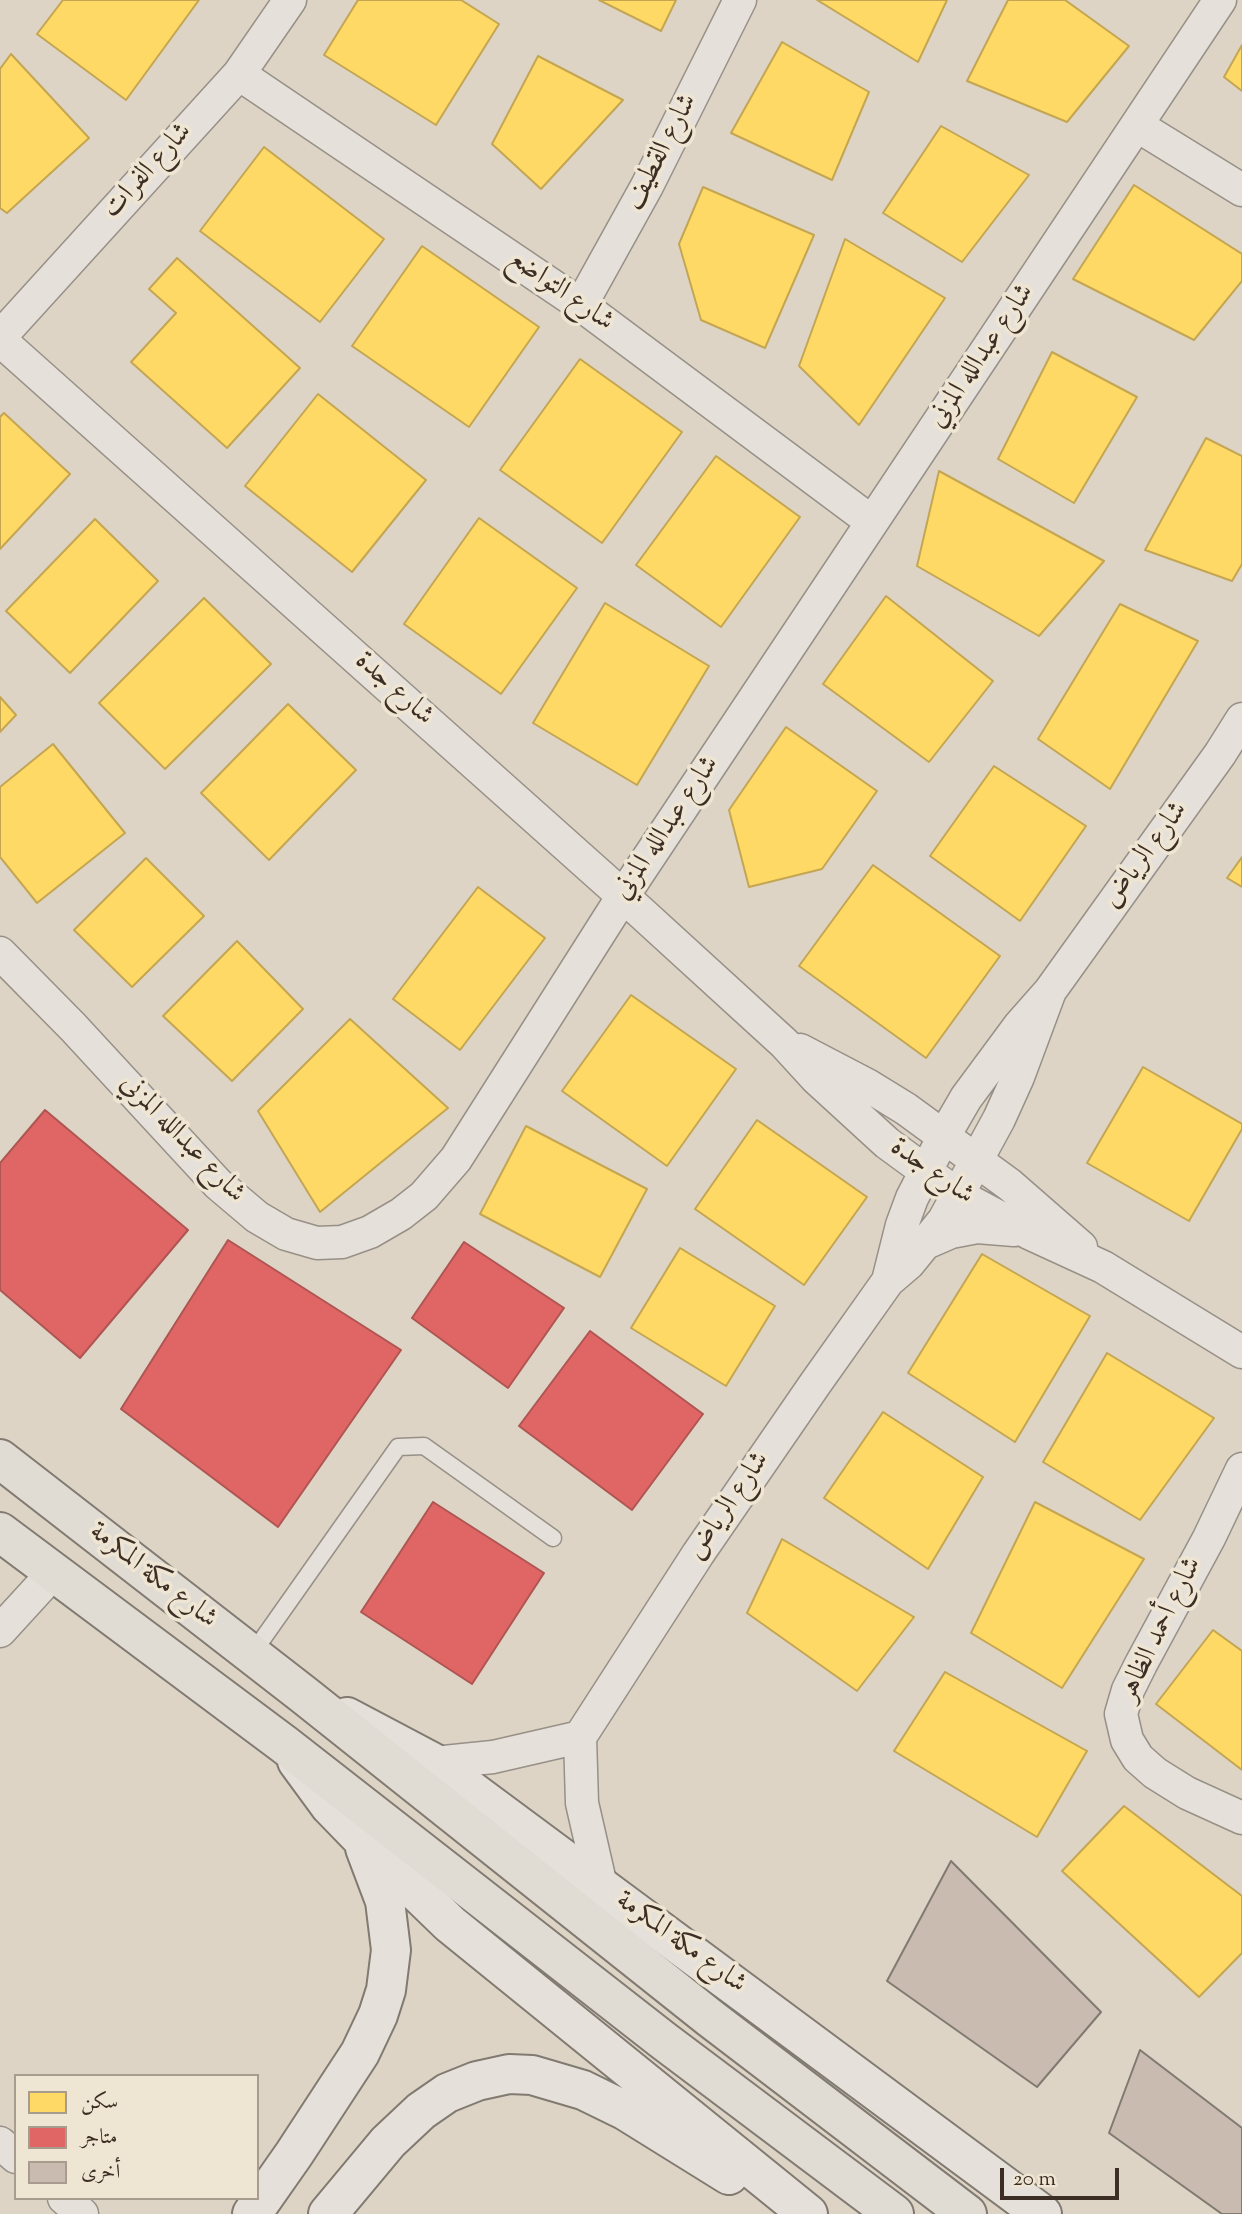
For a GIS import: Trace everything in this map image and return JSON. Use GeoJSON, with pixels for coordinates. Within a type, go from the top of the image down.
{"type":"FeatureCollection","features":[{"type":"Feature","properties":{"kind":"main road","name":"شارع مكة المكرمة"},"geometry":{"type":"LineString","coordinates":[[0,1459],[252,1654],[699,2010],[967,2214]]}},
{"type":"Feature","properties":{"kind":"main road","name":"شارع مكة المكرمة"},"geometry":{"type":"LineString","coordinates":[[0,1532],[285,1745],[664,2041],[894,2214]]}},
{"type":"Feature","properties":{"kind":"street","name":"شارع الفرات"},"geometry":{"type":"LineString","coordinates":[[0,338],[239,74],[289,0]]}},
{"type":"Feature","properties":{"kind":"street","name":"شارع القطيف"},"geometry":{"type":"LineString","coordinates":[[581,305],[647,186],[740,0]]}},
{"type":"Feature","properties":{"kind":"street","name":"شارع عبدالله المزني"},"geometry":{"type":"LineString","coordinates":[[0,953],[218,1184],[257,1217],[286,1234],[317,1243],[342,1242],[370,1232],[401,1214],[424,1196],[456,1159],[622,896],[1220,0]]}},
{"type":"Feature","properties":{"kind":"street","name":"شارع التواضع"},"geometry":{"type":"LineString","coordinates":[[239,74],[581,305],[872,522]]}},
{"type":"Feature","properties":{"kind":"street"},"geometry":{"type":"LineString","coordinates":[[1138,126],[1242,190]]}},
{"type":"Feature","properties":{"kind":"street","name":"شارع جدة"},"geometry":{"type":"LineString","coordinates":[[0,338],[784,1043],[850,1111],[924,1172],[958,1195],[1029,1233],[1103,1267],[1242,1352]]}},
{"type":"Feature","properties":{"kind":"street","name":"شارع الرياض"},"geometry":{"type":"LineString","coordinates":[[888,1281],[902,1225],[924,1172],[944,1136],[992,1061],[1050,992],[1220,754],[1242,719]]}},
{"type":"Feature","properties":{"kind":"street","name":"شارع الرياض"},"geometry":{"type":"LineString","coordinates":[[580,1737],[698,1554],[888,1281],[928,1242],[958,1195],[1018,1077],[1050,992]]}},
{"type":"Feature","properties":{"kind":"street","name":"شارع جدة"},"geometry":{"type":"LineString","coordinates":[[784,1043],[866,1085],[944,1136],[1041,1211],[1103,1267]]}},
{"type":"Feature","properties":{"kind":"street"},"geometry":{"type":"LineString","coordinates":[[928,1242],[951,1232],[977,1227],[1003,1227],[1029,1233]]}},
{"type":"Feature","properties":{"kind":"street","name":"شارع أحمد الظاهر"},"geometry":{"type":"LineString","coordinates":[[1242,1469],[1209,1538],[1128,1690],[1121,1714],[1127,1741],[1146,1765],[1187,1793],[1242,1818]]}},
{"type":"Feature","properties":{"kind":"street"},"geometry":{"type":"LineString","coordinates":[[0,1631],[53,1573]]}},
{"type":"Feature","properties":{"kind":"street","name":"شارع مكة المكرمة"},"geometry":{"type":"LineString","coordinates":[[304,1695],[435,1763],[1042,2214]]}},
{"type":"Feature","properties":{"kind":"street"},"geometry":{"type":"LineString","coordinates":[[435,1763],[494,1757],[580,1737],[582,1803],[601,1886]]}},
{"type":"Feature","properties":{"kind":"street","name":"شارع مكة المكرمة"},"geometry":{"type":"LineString","coordinates":[[285,1745],[330,1806],[450,1924],[808,2214]]}},
{"type":"Feature","properties":{"kind":"street"},"geometry":{"type":"LineString","coordinates":[[252,2214],[360,2053],[382,2003],[391,1950],[385,1901],[362,1839]]}},
{"type":"Feature","properties":{"kind":"street"},"geometry":{"type":"LineString","coordinates":[[328,2214],[388,2142],[421,2111],[457,2089],[477,2081],[509,2074],[532,2075],[583,2090],[626,2111],[729,2175],[800,2214]]}},
{"type":"Feature","properties":{"kind":"street"},"geometry":{"type":"LineString","coordinates":[[0,2143],[14,2155]]}},
{"type":"Feature","properties":{"kind":"street"},"geometry":{"type":"LineString","coordinates":[[66,2200],[82,2214]]}},
{"type":"Feature","properties":{"kind":"lane"},"geometry":{"type":"LineString","coordinates":[[252,1654],[398,1447],[424,1446],[553,1538]]}},
{"type":"Feature","properties":{"kind":"building: سكن"},"geometry":{"type":"Polygon","coordinates":[[[63,0],[199,0],[126,100],[37,34],[63,0]]]}},
{"type":"Feature","properties":{"kind":"building: سكن"},"geometry":{"type":"Polygon","coordinates":[[[358,0],[461,0],[499,24],[436,125],[324,55],[358,0]]]}},
{"type":"Feature","properties":{"kind":"building: سكن"},"geometry":{"type":"Polygon","coordinates":[[[599,0],[676,0],[661,31],[599,0]]]}},
{"type":"Feature","properties":{"kind":"building: سكن"},"geometry":{"type":"Polygon","coordinates":[[[817,0],[947,0],[918,62],[817,0]]]}},
{"type":"Feature","properties":{"kind":"building: سكن"},"geometry":{"type":"Polygon","coordinates":[[[1008,0],[1065,0],[1129,46],[1067,122],[967,81],[1008,0]]]}},
{"type":"Feature","properties":{"kind":"building: سكن"},"geometry":{"type":"Polygon","coordinates":[[[782,42],[869,92],[832,180],[731,133],[782,42]]]}},
{"type":"Feature","properties":{"kind":"building: سكن"},"geometry":{"type":"Polygon","coordinates":[[[1242,45],[1242,91],[1224,77],[1242,45]]]}},
{"type":"Feature","properties":{"kind":"building: سكن"},"geometry":{"type":"Polygon","coordinates":[[[11,54],[89,138],[7,213],[0,208],[0,69],[11,54]]]}},
{"type":"Feature","properties":{"kind":"building: سكن"},"geometry":{"type":"Polygon","coordinates":[[[538,56],[623,100],[541,189],[492,144],[538,56]]]}},
{"type":"Feature","properties":{"kind":"building: سكن"},"geometry":{"type":"Polygon","coordinates":[[[941,126],[1029,175],[962,262],[883,213],[941,126]]]}},
{"type":"Feature","properties":{"kind":"building: سكن"},"geometry":{"type":"Polygon","coordinates":[[[264,147],[384,239],[320,322],[200,231],[264,147]]]}},
{"type":"Feature","properties":{"kind":"building: سكن"},"geometry":{"type":"Polygon","coordinates":[[[1134,185],[1242,254],[1242,281],[1194,340],[1073,279],[1134,185]]]}},
{"type":"Feature","properties":{"kind":"building: سكن"},"geometry":{"type":"Polygon","coordinates":[[[703,187],[814,235],[765,348],[701,320],[679,244],[703,187]]]}},
{"type":"Feature","properties":{"kind":"building: سكن"},"geometry":{"type":"Polygon","coordinates":[[[845,239],[945,298],[859,425],[799,366],[845,239]]]}},
{"type":"Feature","properties":{"kind":"building: سكن"},"geometry":{"type":"Polygon","coordinates":[[[422,246],[539,327],[469,427],[352,346],[422,246]]]}},
{"type":"Feature","properties":{"kind":"building: سكن"},"geometry":{"type":"Polygon","coordinates":[[[177,258],[300,368],[227,448],[131,362],[176,313],[149,289],[177,258]]]}},
{"type":"Feature","properties":{"kind":"building: سكن"},"geometry":{"type":"Polygon","coordinates":[[[1052,352],[1137,397],[1074,503],[998,459],[1052,352]]]}},
{"type":"Feature","properties":{"kind":"building: سكن"},"geometry":{"type":"Polygon","coordinates":[[[580,359],[682,432],[602,543],[500,470],[580,359]]]}},
{"type":"Feature","properties":{"kind":"building: سكن"},"geometry":{"type":"Polygon","coordinates":[[[318,394],[426,480],[352,572],[245,486],[318,394]]]}},
{"type":"Feature","properties":{"kind":"building: سكن"},"geometry":{"type":"Polygon","coordinates":[[[4,413],[70,474],[0,549],[0,417],[4,413]]]}},
{"type":"Feature","properties":{"kind":"building: سكن"},"geometry":{"type":"Polygon","coordinates":[[[1206,438],[1242,456],[1242,564],[1232,581],[1145,550],[1206,438]]]}},
{"type":"Feature","properties":{"kind":"building: سكن"},"geometry":{"type":"Polygon","coordinates":[[[716,456],[800,517],[721,627],[636,565],[716,456]]]}},
{"type":"Feature","properties":{"kind":"building: سكن"},"geometry":{"type":"Polygon","coordinates":[[[939,471],[1104,561],[1039,636],[917,566],[939,471]]]}},
{"type":"Feature","properties":{"kind":"building: سكن"},"geometry":{"type":"Polygon","coordinates":[[[479,518],[577,588],[501,694],[404,624],[479,518]]]}},
{"type":"Feature","properties":{"kind":"building: سكن"},"geometry":{"type":"Polygon","coordinates":[[[95,519],[158,581],[70,673],[6,611],[95,519]]]}},
{"type":"Feature","properties":{"kind":"building: سكن"},"geometry":{"type":"Polygon","coordinates":[[[886,596],[993,681],[929,762],[823,684],[886,596]]]}},
{"type":"Feature","properties":{"kind":"building: سكن"},"geometry":{"type":"Polygon","coordinates":[[[204,598],[271,664],[165,769],[99,703],[204,598]]]}},
{"type":"Feature","properties":{"kind":"building: سكن"},"geometry":{"type":"Polygon","coordinates":[[[605,603],[709,666],[637,785],[533,723],[605,603]]]}},
{"type":"Feature","properties":{"kind":"building: سكن"},"geometry":{"type":"Polygon","coordinates":[[[1120,604],[1198,641],[1110,789],[1038,739],[1120,604]]]}},
{"type":"Feature","properties":{"kind":"building: سكن"},"geometry":{"type":"Polygon","coordinates":[[[0,697],[16,715],[0,732],[0,697]]]}},
{"type":"Feature","properties":{"kind":"building: سكن"},"geometry":{"type":"Polygon","coordinates":[[[288,704],[356,770],[269,860],[201,793],[288,704]]]}},
{"type":"Feature","properties":{"kind":"building: سكن"},"geometry":{"type":"Polygon","coordinates":[[[786,727],[877,791],[822,869],[749,887],[729,810],[786,727]]]}},
{"type":"Feature","properties":{"kind":"building: سكن"},"geometry":{"type":"Polygon","coordinates":[[[53,744],[125,833],[37,903],[0,857],[0,787],[53,744]]]}},
{"type":"Feature","properties":{"kind":"building: سكن"},"geometry":{"type":"Polygon","coordinates":[[[994,766],[1086,826],[1020,921],[930,856],[994,766]]]}},
{"type":"Feature","properties":{"kind":"building: سكن"},"geometry":{"type":"Polygon","coordinates":[[[1242,857],[1242,887],[1227,878],[1242,857]]]}},
{"type":"Feature","properties":{"kind":"building: سكن"},"geometry":{"type":"Polygon","coordinates":[[[146,858],[204,916],[132,987],[74,930],[146,858]]]}},
{"type":"Feature","properties":{"kind":"building: سكن"},"geometry":{"type":"Polygon","coordinates":[[[873,865],[1000,956],[926,1058],[799,966],[873,865]]]}},
{"type":"Feature","properties":{"kind":"building: سكن"},"geometry":{"type":"Polygon","coordinates":[[[478,887],[545,938],[460,1050],[393,999],[478,887]]]}},
{"type":"Feature","properties":{"kind":"building: سكن"},"geometry":{"type":"Polygon","coordinates":[[[237,941],[303,1009],[232,1081],[163,1016],[237,941]]]}},
{"type":"Feature","properties":{"kind":"building: سكن"},"geometry":{"type":"Polygon","coordinates":[[[631,995],[736,1069],[667,1166],[562,1091],[631,995]]]}},
{"type":"Feature","properties":{"kind":"building: سكن"},"geometry":{"type":"Polygon","coordinates":[[[350,1019],[448,1108],[320,1212],[258,1111],[350,1019]]]}},
{"type":"Feature","properties":{"kind":"building: سكن"},"geometry":{"type":"Polygon","coordinates":[[[1143,1067],[1242,1124],[1242,1129],[1189,1221],[1087,1163],[1143,1067]]]}},
{"type":"Feature","properties":{"kind":"building: سكن"},"geometry":{"type":"Polygon","coordinates":[[[757,1120],[867,1197],[804,1285],[695,1209],[757,1120]]]}},
{"type":"Feature","properties":{"kind":"building: سكن"},"geometry":{"type":"Polygon","coordinates":[[[526,1126],[647,1189],[600,1277],[480,1214],[526,1126]]]}},
{"type":"Feature","properties":{"kind":"building: سكن"},"geometry":{"type":"Polygon","coordinates":[[[680,1248],[775,1306],[726,1386],[631,1328],[680,1248]]]}},
{"type":"Feature","properties":{"kind":"building: سكن"},"geometry":{"type":"Polygon","coordinates":[[[982,1254],[1090,1316],[1015,1442],[908,1373],[982,1254]]]}},
{"type":"Feature","properties":{"kind":"building: سكن"},"geometry":{"type":"Polygon","coordinates":[[[1107,1353],[1214,1418],[1140,1520],[1043,1462],[1107,1353]]]}},
{"type":"Feature","properties":{"kind":"building: سكن"},"geometry":{"type":"Polygon","coordinates":[[[883,1412],[983,1477],[928,1569],[824,1498],[883,1412]]]}},
{"type":"Feature","properties":{"kind":"building: سكن"},"geometry":{"type":"Polygon","coordinates":[[[1035,1502],[1144,1559],[1062,1688],[971,1633],[1035,1502]]]}},
{"type":"Feature","properties":{"kind":"building: سكن"},"geometry":{"type":"Polygon","coordinates":[[[782,1539],[914,1617],[857,1691],[747,1613],[782,1539]]]}},
{"type":"Feature","properties":{"kind":"building: سكن"},"geometry":{"type":"Polygon","coordinates":[[[1213,1630],[1242,1651],[1242,1770],[1156,1704],[1213,1630]]]}},
{"type":"Feature","properties":{"kind":"building: سكن"},"geometry":{"type":"Polygon","coordinates":[[[945,1672],[1087,1751],[1037,1837],[894,1751],[945,1672]]]}},
{"type":"Feature","properties":{"kind":"building: سكن"},"geometry":{"type":"Polygon","coordinates":[[[1124,1806],[1242,1896],[1242,1953],[1199,1997],[1062,1871],[1124,1806]]]}},
{"type":"Feature","properties":{"kind":"building: متاجر"},"geometry":{"type":"Polygon","coordinates":[[[45,1110],[188,1230],[80,1358],[0,1290],[0,1163],[45,1110]]]}},
{"type":"Feature","properties":{"kind":"building: متاجر"},"geometry":{"type":"Polygon","coordinates":[[[228,1240],[401,1350],[278,1527],[121,1409],[228,1240]]]}},
{"type":"Feature","properties":{"kind":"building: متاجر"},"geometry":{"type":"Polygon","coordinates":[[[464,1242],[564,1308],[508,1388],[412,1318],[464,1242]]]}},
{"type":"Feature","properties":{"kind":"building: متاجر"},"geometry":{"type":"Polygon","coordinates":[[[590,1331],[703,1414],[632,1510],[519,1426],[590,1331]]]}},
{"type":"Feature","properties":{"kind":"building: متاجر"},"geometry":{"type":"Polygon","coordinates":[[[433,1502],[544,1573],[472,1684],[361,1612],[433,1502]]]}},
{"type":"Feature","properties":{"kind":"building: أخرى"},"geometry":{"type":"Polygon","coordinates":[[[951,1861],[1101,2012],[1037,2087],[887,1981],[951,1861]]]}},
{"type":"Feature","properties":{"kind":"building: أخرى"},"geometry":{"type":"Polygon","coordinates":[[[1140,2050],[1242,2128],[1242,2214],[1222,2214],[1109,2133],[1140,2050]]]}}]}
